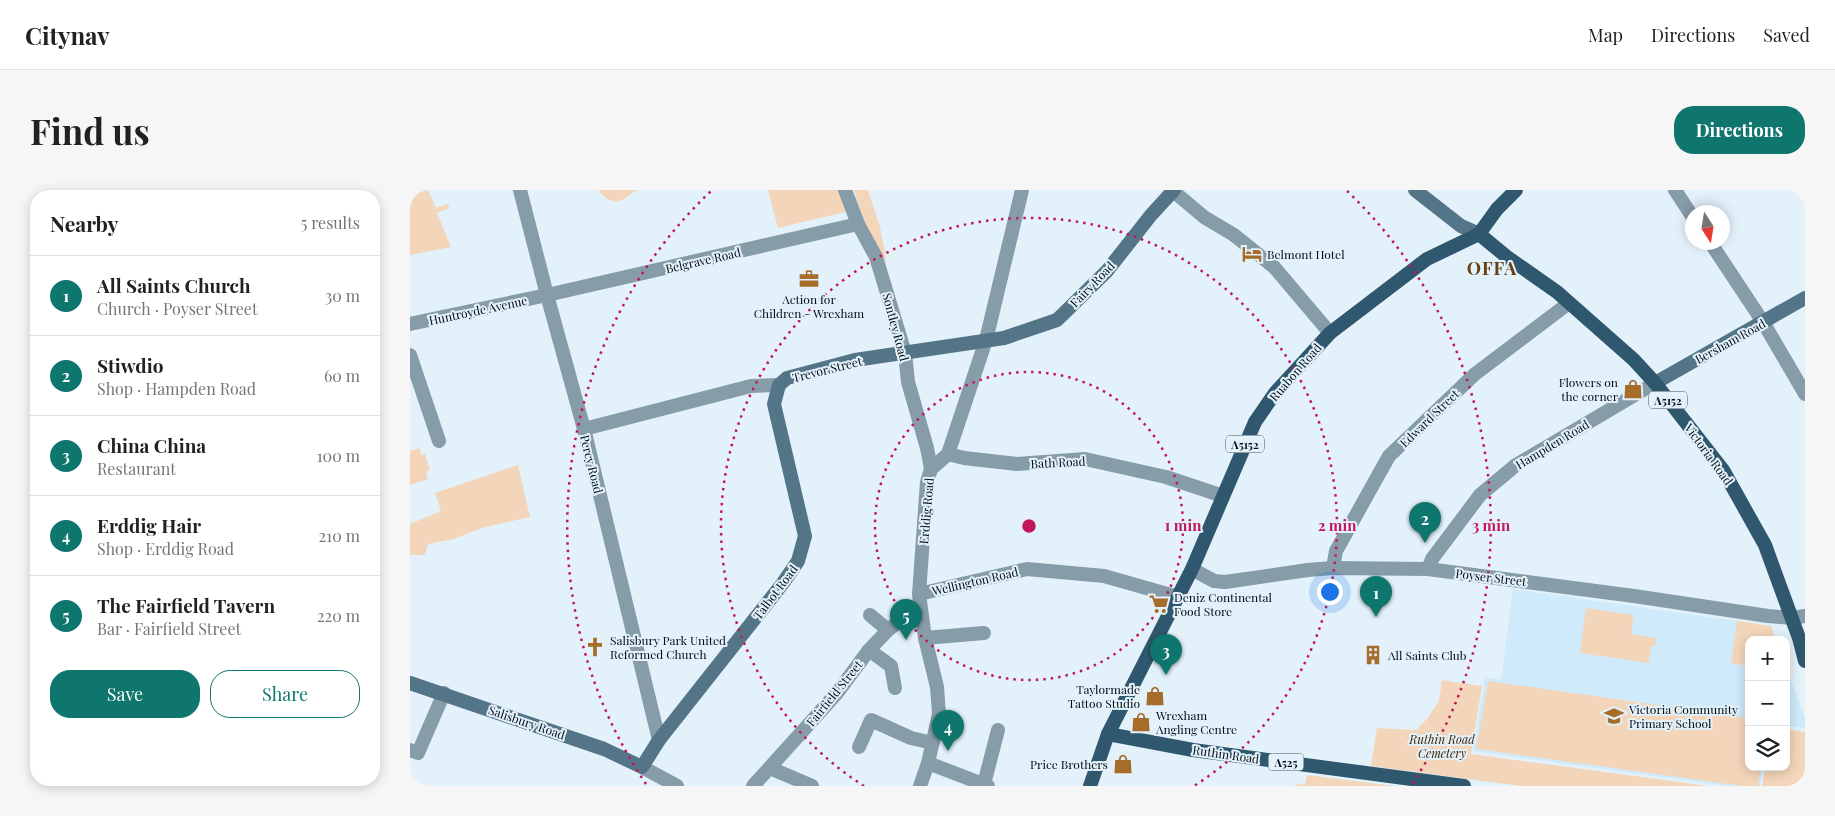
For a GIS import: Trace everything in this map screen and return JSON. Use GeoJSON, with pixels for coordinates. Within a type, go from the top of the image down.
{"type":"FeatureCollection","features":[{"type":"Feature","properties":{"kind":"main road","name":"Fairy Road"},"geometry":{"type":"LineString","coordinates":[[986,340],[1004,338],[1057,320],[1107,271],[1151,215],[1174,190]]}},
{"type":"Feature","properties":{"kind":"main road"},"geometry":{"type":"LineString","coordinates":[[1415,190],[1427,194],[1461,226],[1479,234]]}},
{"type":"Feature","properties":{"kind":"main road","name":"Ruabon Road"},"geometry":{"type":"LineString","coordinates":[[1108,734],[1192,570],[1255,422],[1275,393],[1330,332],[1427,260],[1479,234],[1497,209],[1516,190]]}},
{"type":"Feature","properties":{"kind":"main road","name":"Victoria Road"},"geometry":{"type":"LineString","coordinates":[[1479,234],[1569,303],[1634,360],[1655,383],[1723,470],[1764,545],[1798,617],[1799,638],[1805,661]]}},
{"type":"Feature","properties":{"kind":"main road","name":"Bersham Road"},"geometry":{"type":"LineString","coordinates":[[1655,383],[1805,298]]}},
{"type":"Feature","properties":{"kind":"main road","name":"Trevor Street"},"geometry":{"type":"LineString","coordinates":[[779,385],[787,378],[855,360],[986,340]]}},
{"type":"Feature","properties":{"kind":"main road","name":"Talbot Road"},"geometry":{"type":"LineString","coordinates":[[642,767],[659,740],[783,583],[798,561],[805,536],[774,404],[779,385]]}},
{"type":"Feature","properties":{"kind":"main road","name":"Salisbury Road"},"geometry":{"type":"LineString","coordinates":[[410,683],[604,749],[642,767]]}},
{"type":"Feature","properties":{"kind":"main road","name":"A5152"},"geometry":{"type":"LineString","coordinates":[[1090,786],[1108,734]]}},
{"type":"Feature","properties":{"kind":"main road","name":"Ruthin Road"},"geometry":{"type":"LineString","coordinates":[[1108,734],[1193,750],[1464,786]]}},
{"type":"Feature","properties":{"kind":"street","name":"Percy Road"},"geometry":{"type":"LineString","coordinates":[[520,190],[584,429],[659,740]]}},
{"type":"Feature","properties":{"kind":"street","name":"Sontley Road"},"geometry":{"type":"LineString","coordinates":[[845,190],[858,224],[876,257],[905,353],[908,382],[927,448],[930,468]]}},
{"type":"Feature","properties":{"kind":"street"},"geometry":{"type":"LineString","coordinates":[[948,454],[986,340],[1022,190]]}},
{"type":"Feature","properties":{"kind":"street"},"geometry":{"type":"LineString","coordinates":[[1174,190],[1204,217],[1234,235],[1274,267],[1330,332]]}},
{"type":"Feature","properties":{"kind":"street"},"geometry":{"type":"LineString","coordinates":[[1675,190],[1685,205]]}},
{"type":"Feature","properties":{"kind":"street","name":"Belgrave Road"},"geometry":{"type":"LineString","coordinates":[[547,296],[858,224]]}},
{"type":"Feature","properties":{"kind":"street"},"geometry":{"type":"LineString","coordinates":[[1715,250],[1763,322],[1805,394]]}},
{"type":"Feature","properties":{"kind":"street","name":"Huntroyde Avenue"},"geometry":{"type":"LineString","coordinates":[[410,324],[547,296]]}},
{"type":"Feature","properties":{"kind":"street","name":"Edward Street"},"geometry":{"type":"LineString","coordinates":[[1333,568],[1336,550],[1390,456],[1475,374],[1569,303]]}},
{"type":"Feature","properties":{"kind":"street"},"geometry":{"type":"LineString","coordinates":[[410,355],[439,441]]}},
{"type":"Feature","properties":{"kind":"street","name":"Hampden Road"},"geometry":{"type":"LineString","coordinates":[[1428,569],[1432,559],[1480,495],[1516,465],[1655,383]]}},
{"type":"Feature","properties":{"kind":"street","name":"Trevor Street"},"geometry":{"type":"LineString","coordinates":[[584,429],[751,386],[779,385]]}},
{"type":"Feature","properties":{"kind":"street","name":"Bath Road"},"geometry":{"type":"LineString","coordinates":[[948,454],[964,458],[1017,464],[1085,459],[1166,477],[1223,496]]}},
{"type":"Feature","properties":{"kind":"street","name":"Erddig Road"},"geometry":{"type":"LineString","coordinates":[[920,786],[928,763],[940,714],[937,687],[925,638],[919,600],[927,482],[930,468],[948,454]]}},
{"type":"Feature","properties":{"kind":"street","name":"Poyser Street"},"geometry":{"type":"LineString","coordinates":[[1192,570],[1214,581],[1225,582],[1333,568],[1428,569],[1798,617]]}},
{"type":"Feature","properties":{"kind":"street","name":"Wellington Road"},"geometry":{"type":"LineString","coordinates":[[919,600],[1027,569],[1104,576],[1178,597]]}},
{"type":"Feature","properties":{"kind":"street","name":"Fairfield Street"},"geometry":{"type":"LineString","coordinates":[[753,786],[837,693],[869,650],[919,600]]}},
{"type":"Feature","properties":{"kind":"street"},"geometry":{"type":"LineString","coordinates":[[870,615],[888,630]]}},
{"type":"Feature","properties":{"kind":"street"},"geometry":{"type":"LineString","coordinates":[[925,638],[984,633]]}},
{"type":"Feature","properties":{"kind":"street"},"geometry":{"type":"LineString","coordinates":[[869,650],[891,666],[895,688]]}},
{"type":"Feature","properties":{"kind":"street"},"geometry":{"type":"LineString","coordinates":[[410,750],[418,753],[444,693]]}},
{"type":"Feature","properties":{"kind":"street"},"geometry":{"type":"LineString","coordinates":[[859,747],[871,720],[911,738],[933,743]]}},
{"type":"Feature","properties":{"kind":"street"},"geometry":{"type":"LineString","coordinates":[[928,763],[986,785],[998,730]]}},
{"type":"Feature","properties":{"kind":"street"},"geometry":{"type":"LineString","coordinates":[[642,767],[658,782],[677,786]]}},
{"type":"Feature","properties":{"kind":"street"},"geometry":{"type":"LineString","coordinates":[[770,768],[812,786]]}},
{"type":"Feature","properties":{"kind":"shaded area","name":"Victoria Community Primary School"},"geometry":{"type":"Polygon","coordinates":[[[1513,589],[1771,626],[1775,636],[1745,636],[1745,771],[1762,771],[1760,786],[1727,786],[1473,751],[1485,677],[1501,680],[1513,589]]]}},
{"type":"Feature","properties":{"kind":"shaded area"},"geometry":{"type":"Polygon","coordinates":[[[1790,678],[1805,718],[1805,728],[1790,726],[1790,678]]]}},
{"type":"Feature","properties":{"kind":"green space"},"geometry":{"type":"Polygon","coordinates":[[[410,190],[428,190],[436,208],[448,204],[449,208],[437,213],[451,247],[410,255],[410,190]]]}},
{"type":"Feature","properties":{"kind":"green space"},"geometry":{"type":"Polygon","coordinates":[[[599,190],[639,190],[620,201],[614,201],[602,195],[599,190]]]}},
{"type":"Feature","properties":{"kind":"green space"},"geometry":{"type":"Polygon","coordinates":[[[768,190],[841,190],[849,211],[778,228],[768,190]]]}},
{"type":"Feature","properties":{"kind":"green space"},"geometry":{"type":"Polygon","coordinates":[[[854,190],[868,190],[880,227],[887,264],[864,222],[854,190]]]}},
{"type":"Feature","properties":{"kind":"green space"},"geometry":{"type":"Polygon","coordinates":[[[419,448],[422,455],[425,454],[430,470],[426,472],[428,479],[410,485],[410,451],[419,448]]]}},
{"type":"Feature","properties":{"kind":"green space"},"geometry":{"type":"Polygon","coordinates":[[[518,465],[530,517],[482,528],[454,539],[428,544],[425,555],[410,555],[410,524],[441,511],[435,493],[518,465]]]}},
{"type":"Feature","properties":{"kind":"green space"},"geometry":{"type":"Polygon","coordinates":[[[1586,608],[1634,615],[1631,634],[1656,638],[1655,646],[1651,646],[1649,663],[1580,653],[1586,608]]]}},
{"type":"Feature","properties":{"kind":"green space"},"geometry":{"type":"Polygon","coordinates":[[[1737,621],[1771,626],[1775,636],[1745,636],[1745,665],[1731,663],[1737,621]]]}},
{"type":"Feature","properties":{"kind":"green space","name":"Ruthin Road Cemetery"},"geometry":{"type":"Polygon","coordinates":[[[1442,680],[1482,686],[1471,754],[1709,786],[1521,786],[1371,766],[1377,728],[1416,730],[1427,719],[1439,701],[1442,680]]]}},
{"type":"Feature","properties":{"kind":"green space"},"geometry":{"type":"Polygon","coordinates":[[[1488,681],[1745,717],[1745,771],[1760,771],[1758,786],[1743,786],[1476,749],[1488,681]]]}},
{"type":"Feature","properties":{"kind":"green space"},"geometry":{"type":"Polygon","coordinates":[[[1790,730],[1805,732],[1805,786],[1762,786],[1764,771],[1790,771],[1790,730]]]}},
{"type":"Feature","properties":{"kind":"green space"},"geometry":{"type":"Polygon","coordinates":[[[1307,775],[1394,786],[1295,786],[1296,784],[1305,785],[1307,775]]]}},
{"type":"Feature","properties":{"kind":"place","name":"Belmont Hotel"},"geometry":{"type":"Point","coordinates":[1252,254]}},
{"type":"Feature","properties":{"kind":"place","name":"Action for Children - Wrexham"},"geometry":{"type":"Point","coordinates":[809,279]}},
{"type":"Feature","properties":{"kind":"place","name":"Flowers on the corner"},"geometry":{"type":"Point","coordinates":[1633,389]}},
{"type":"Feature","properties":{"kind":"place","name":"Stiwdio"},"geometry":{"type":"Point","coordinates":[1425,543]}},
{"type":"Feature","properties":{"kind":"place","name":"Deniz Continental Food Store"},"geometry":{"type":"Point","coordinates":[1159,604]}},
{"type":"Feature","properties":{"kind":"place","name":"All Saints Church"},"geometry":{"type":"Point","coordinates":[1376,617]}},
{"type":"Feature","properties":{"kind":"place","name":"The Fairfield Tavern"},"geometry":{"type":"Point","coordinates":[906,640]}},
{"type":"Feature","properties":{"kind":"place","name":"Salisbury Park United Reformed Church"},"geometry":{"type":"Point","coordinates":[595,647]}},
{"type":"Feature","properties":{"kind":"place","name":"All Saints Club"},"geometry":{"type":"Point","coordinates":[1373,655]}},
{"type":"Feature","properties":{"kind":"place","name":"China China"},"geometry":{"type":"Point","coordinates":[1166,675]}},
{"type":"Feature","properties":{"kind":"place","name":"Taylormade Tattoo Studio"},"geometry":{"type":"Point","coordinates":[1155,696]}},
{"type":"Feature","properties":{"kind":"place","name":"Victoria Community Primary School"},"geometry":{"type":"Point","coordinates":[1614,716]}},
{"type":"Feature","properties":{"kind":"place","name":"Wrexham Angling Centre"},"geometry":{"type":"Point","coordinates":[1141,722]}},
{"type":"Feature","properties":{"kind":"place","name":"Erddig Hair"},"geometry":{"type":"Point","coordinates":[948,751]}},
{"type":"Feature","properties":{"kind":"place","name":"Price Brothers"},"geometry":{"type":"Point","coordinates":[1123,764]}},
{"type":"Feature","properties":{"kind":"district","name":"OFFA"},"geometry":{"type":"Point","coordinates":[1492,268]}}]}
